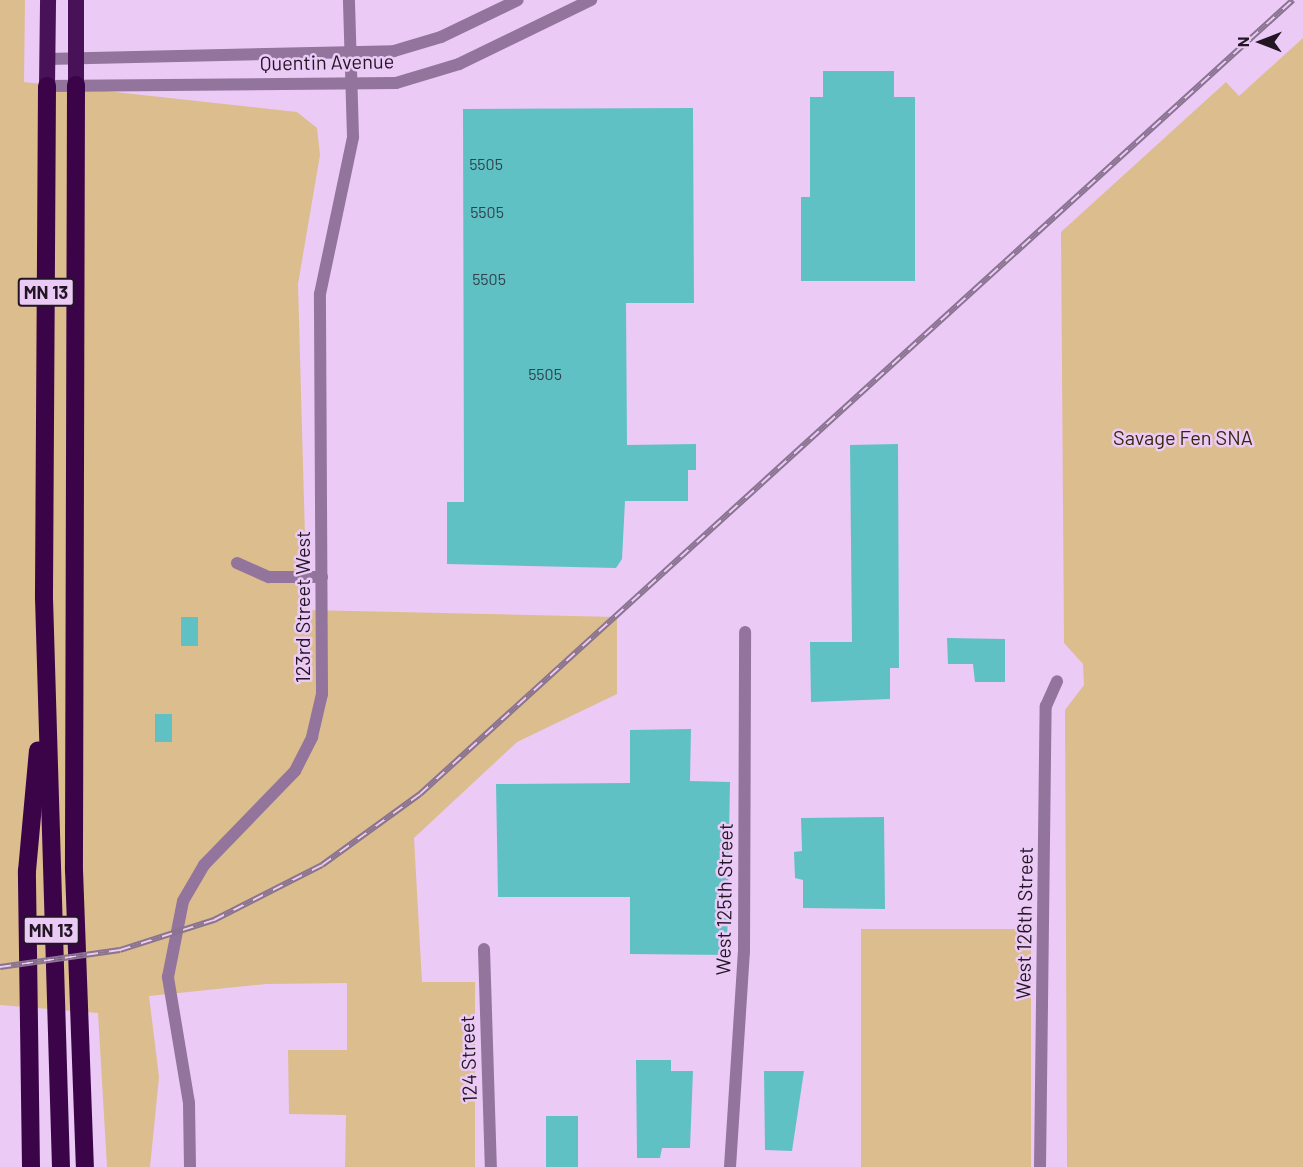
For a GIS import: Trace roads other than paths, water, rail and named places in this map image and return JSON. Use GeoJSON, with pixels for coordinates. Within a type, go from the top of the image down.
{"type":"FeatureCollection","features":[{"type":"Feature","properties":{"kind":"highway","name":"MN 13"},"geometry":{"type":"LineString","coordinates":[[48,0],[46,693],[61,1167]]}},
{"type":"Feature","properties":{"kind":"highway","name":"MN 13"},"geometry":{"type":"LineString","coordinates":[[76,0],[74,870],[85,1167]]}},
{"type":"Feature","properties":{"kind":"highway"},"geometry":{"type":"LineString","coordinates":[[31,1167],[27,871],[46,693]]}},
{"type":"Feature","properties":{"kind":"street","name":"123rd Street West"},"geometry":{"type":"LineString","coordinates":[[190,1167],[189,1103],[168,977],[172,941],[183,902],[204,865],[295,771],[312,737],[322,694],[320,294],[353,137],[349,0]]}},
{"type":"Feature","properties":{"kind":"street","name":"Quentin Avenue"},"geometry":{"type":"LineString","coordinates":[[47,59],[394,51],[441,37],[518,0]]}},
{"type":"Feature","properties":{"kind":"street","name":"Quentin Avenue"},"geometry":{"type":"LineString","coordinates":[[47,86],[396,83],[459,64],[591,0]]}},
{"type":"Feature","properties":{"kind":"street"},"geometry":{"type":"LineString","coordinates":[[237,563],[269,577],[322,577]]}},
{"type":"Feature","properties":{"kind":"street","name":"West 125th Street"},"geometry":{"type":"LineString","coordinates":[[730,1167],[744,952],[744,632]]}},
{"type":"Feature","properties":{"kind":"street","name":"West 126th Street"},"geometry":{"type":"LineString","coordinates":[[1040,1167],[1046,706],[1056,681]]}},
{"type":"Feature","properties":{"kind":"street","name":"124 Street"},"geometry":{"type":"LineString","coordinates":[[484,949],[490,1167]]}},
{"type":"Feature","properties":{"kind":"railway"},"geometry":{"type":"LineString","coordinates":[[0,967],[120,950],[214,920],[322,865],[420,794],[1293,0]]}},
{"type":"Feature","properties":{"kind":"park label","name":"Savage Fen SNA"},"geometry":{"type":"Point","coordinates":[1183,437]}}]}
